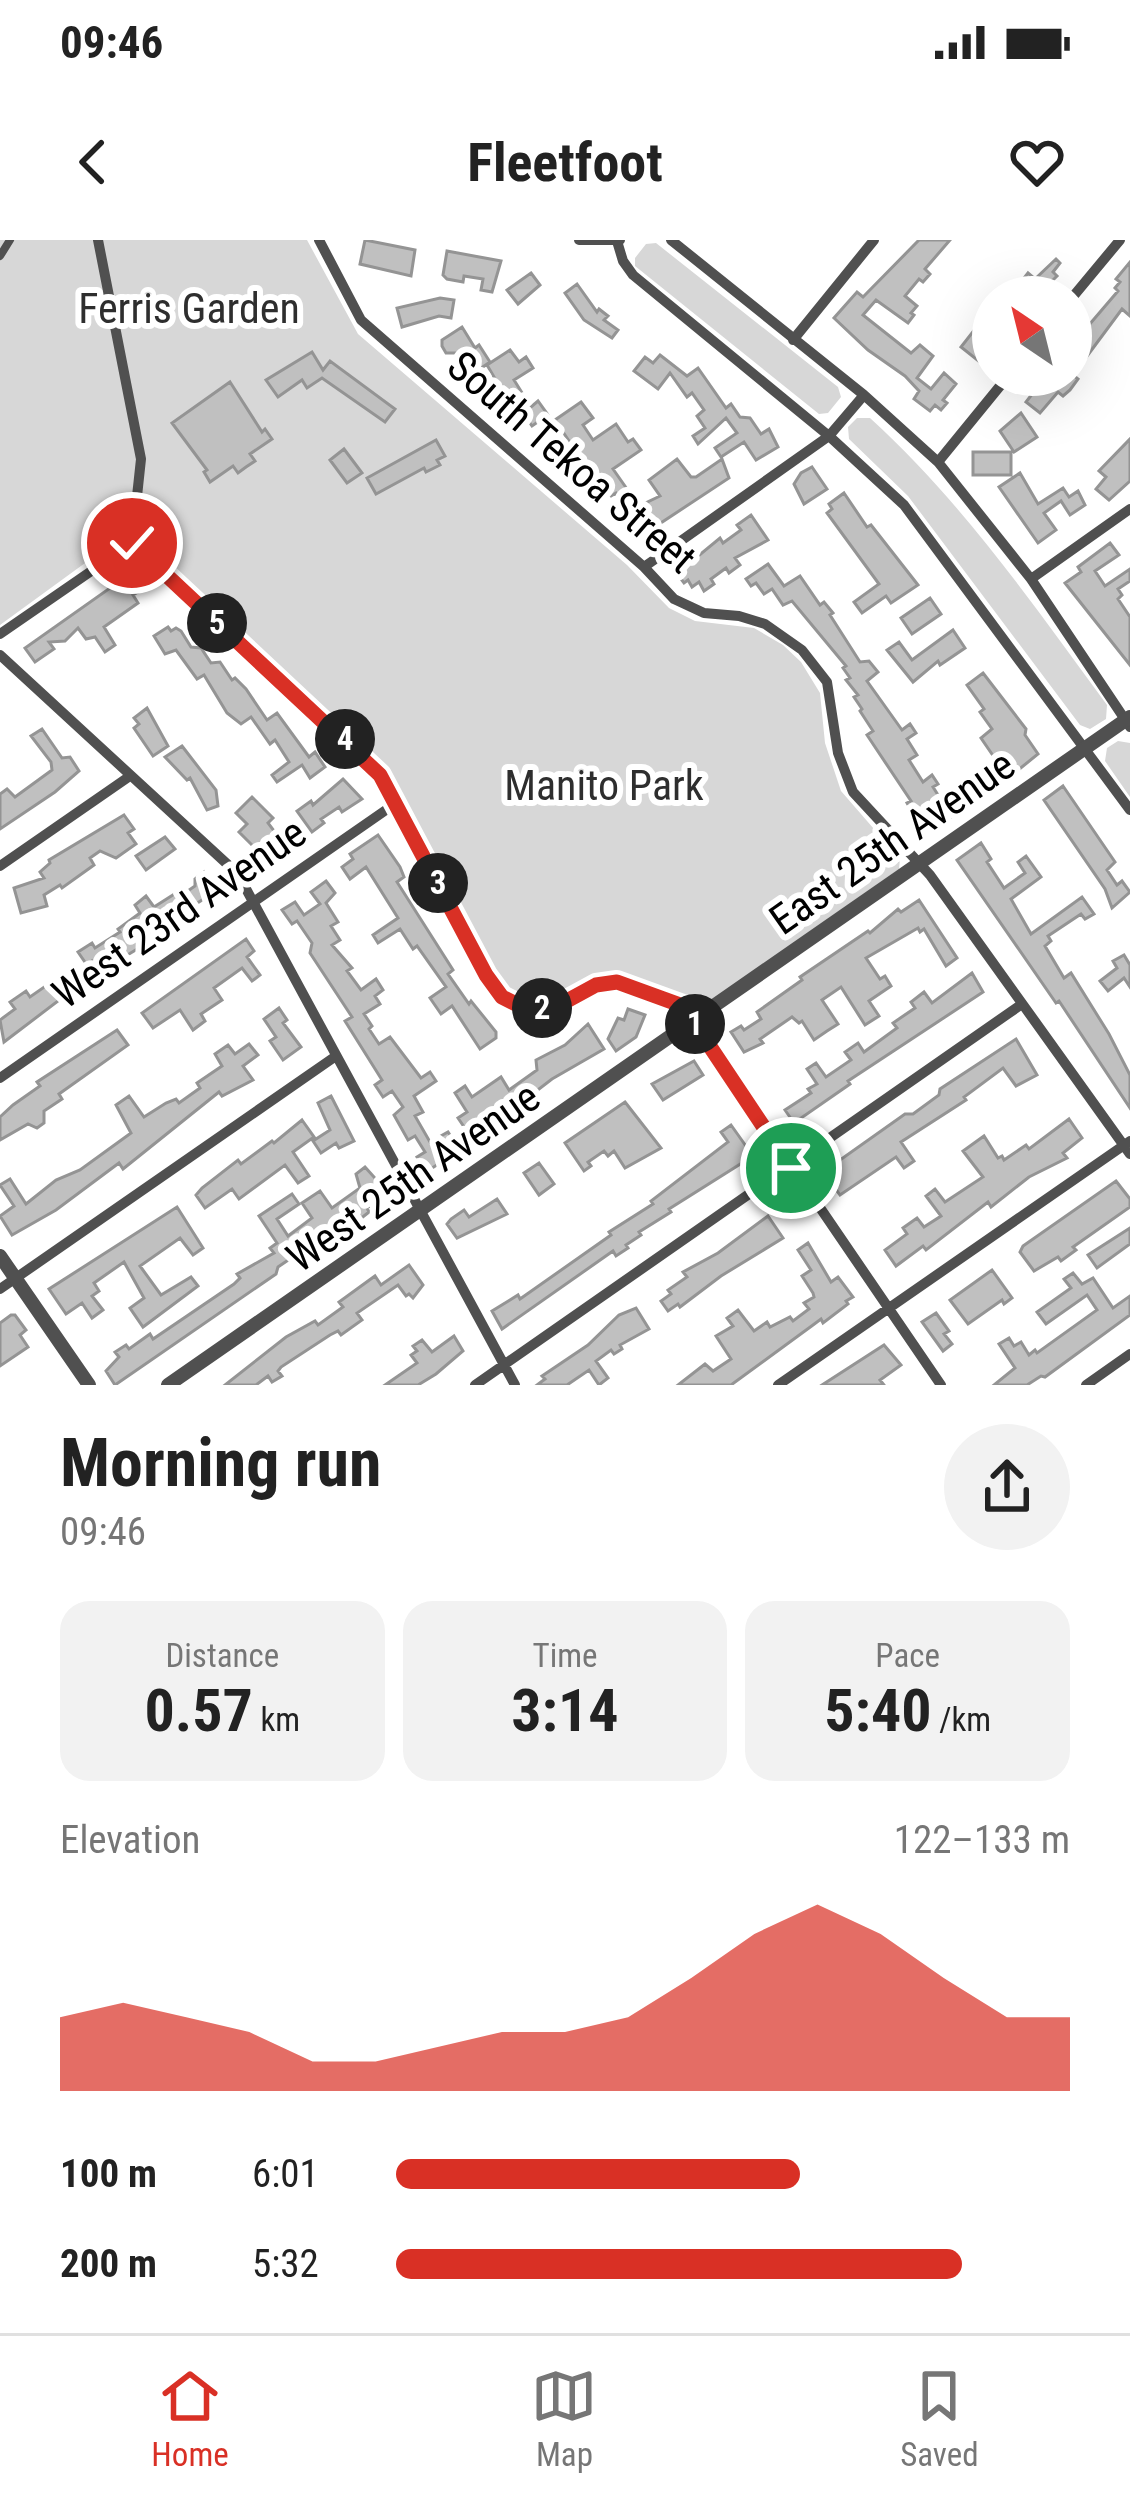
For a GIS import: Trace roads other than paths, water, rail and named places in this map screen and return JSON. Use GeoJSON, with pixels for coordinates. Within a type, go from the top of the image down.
{"type":"FeatureCollection","features":[{"type":"Feature","properties":{"kind":"street"},"geometry":{"type":"LineString","coordinates":[[0,634],[132,543],[141,459],[98,240]]}},
{"type":"Feature","properties":{"kind":"street","name":"South Tekoa Street"},"geometry":{"type":"LineString","coordinates":[[320,240],[361,320],[674,599],[704,613],[765,624],[802,650],[827,682],[838,753],[853,792],[930,875],[1128,1147]]}},
{"type":"Feature","properties":{"kind":"street"},"geometry":{"type":"LineString","coordinates":[[579,240],[618,240],[633,274],[829,436],[904,505],[1130,810]]}},
{"type":"Feature","properties":{"kind":"street"},"geometry":{"type":"LineString","coordinates":[[671,240],[864,395],[938,462],[1030,579],[1129,721]]}},
{"type":"Feature","properties":{"kind":"street"},"geometry":{"type":"LineString","coordinates":[[793,340],[874,240]]}},
{"type":"Feature","properties":{"kind":"street"},"geometry":{"type":"LineString","coordinates":[[1090,276],[1120,240]]}},
{"type":"Feature","properties":{"kind":"street"},"geometry":{"type":"LineString","coordinates":[[644,568],[829,436],[864,395]]}},
{"type":"Feature","properties":{"kind":"street"},"geometry":{"type":"LineString","coordinates":[[938,462],[992,396]]}},
{"type":"Feature","properties":{"kind":"street"},"geometry":{"type":"LineString","coordinates":[[1030,579],[1130,509]]}},
{"type":"Feature","properties":{"kind":"street"},"geometry":{"type":"LineString","coordinates":[[132,543],[363,755],[396,803],[502,997],[524,1008],[552,1009],[596,985],[617,982],[683,1006],[941,1385]]}},
{"type":"Feature","properties":{"kind":"street"},"geometry":{"type":"LineString","coordinates":[[0,655],[219,853],[255,902],[515,1385]]}},
{"type":"Feature","properties":{"kind":"street","name":"East 25th Avenue"},"geometry":{"type":"LineString","coordinates":[[694,1022],[1086,746],[1129,721]]}},
{"type":"Feature","properties":{"kind":"street"},"geometry":{"type":"LineString","coordinates":[[0,866],[130,776]]}},
{"type":"Feature","properties":{"kind":"street","name":"West 23rd Avenue"},"geometry":{"type":"LineString","coordinates":[[0,1078],[396,803]]}},
{"type":"Feature","properties":{"kind":"street"},"geometry":{"type":"LineString","coordinates":[[475,1385],[1022,1004]]}},
{"type":"Feature","properties":{"kind":"street","name":"West 25th Avenue"},"geometry":{"type":"LineString","coordinates":[[168,1385],[694,1022]]}},
{"type":"Feature","properties":{"kind":"street"},"geometry":{"type":"LineString","coordinates":[[0,1289],[336,1056]]}},
{"type":"Feature","properties":{"kind":"street"},"geometry":{"type":"LineString","coordinates":[[778,1385],[1128,1147]]}},
{"type":"Feature","properties":{"kind":"street"},"geometry":{"type":"LineString","coordinates":[[0,1256],[89,1385]]}},
{"type":"Feature","properties":{"kind":"street"},"geometry":{"type":"LineString","coordinates":[[1086,1385],[1130,1354]]}},
{"type":"Feature","properties":{"kind":"park label","name":"Ferris Garden"},"geometry":{"type":"Point","coordinates":[189,308]}},
{"type":"Feature","properties":{"kind":"park label","name":"Manito Park"},"geometry":{"type":"Point","coordinates":[604,785]}}]}
